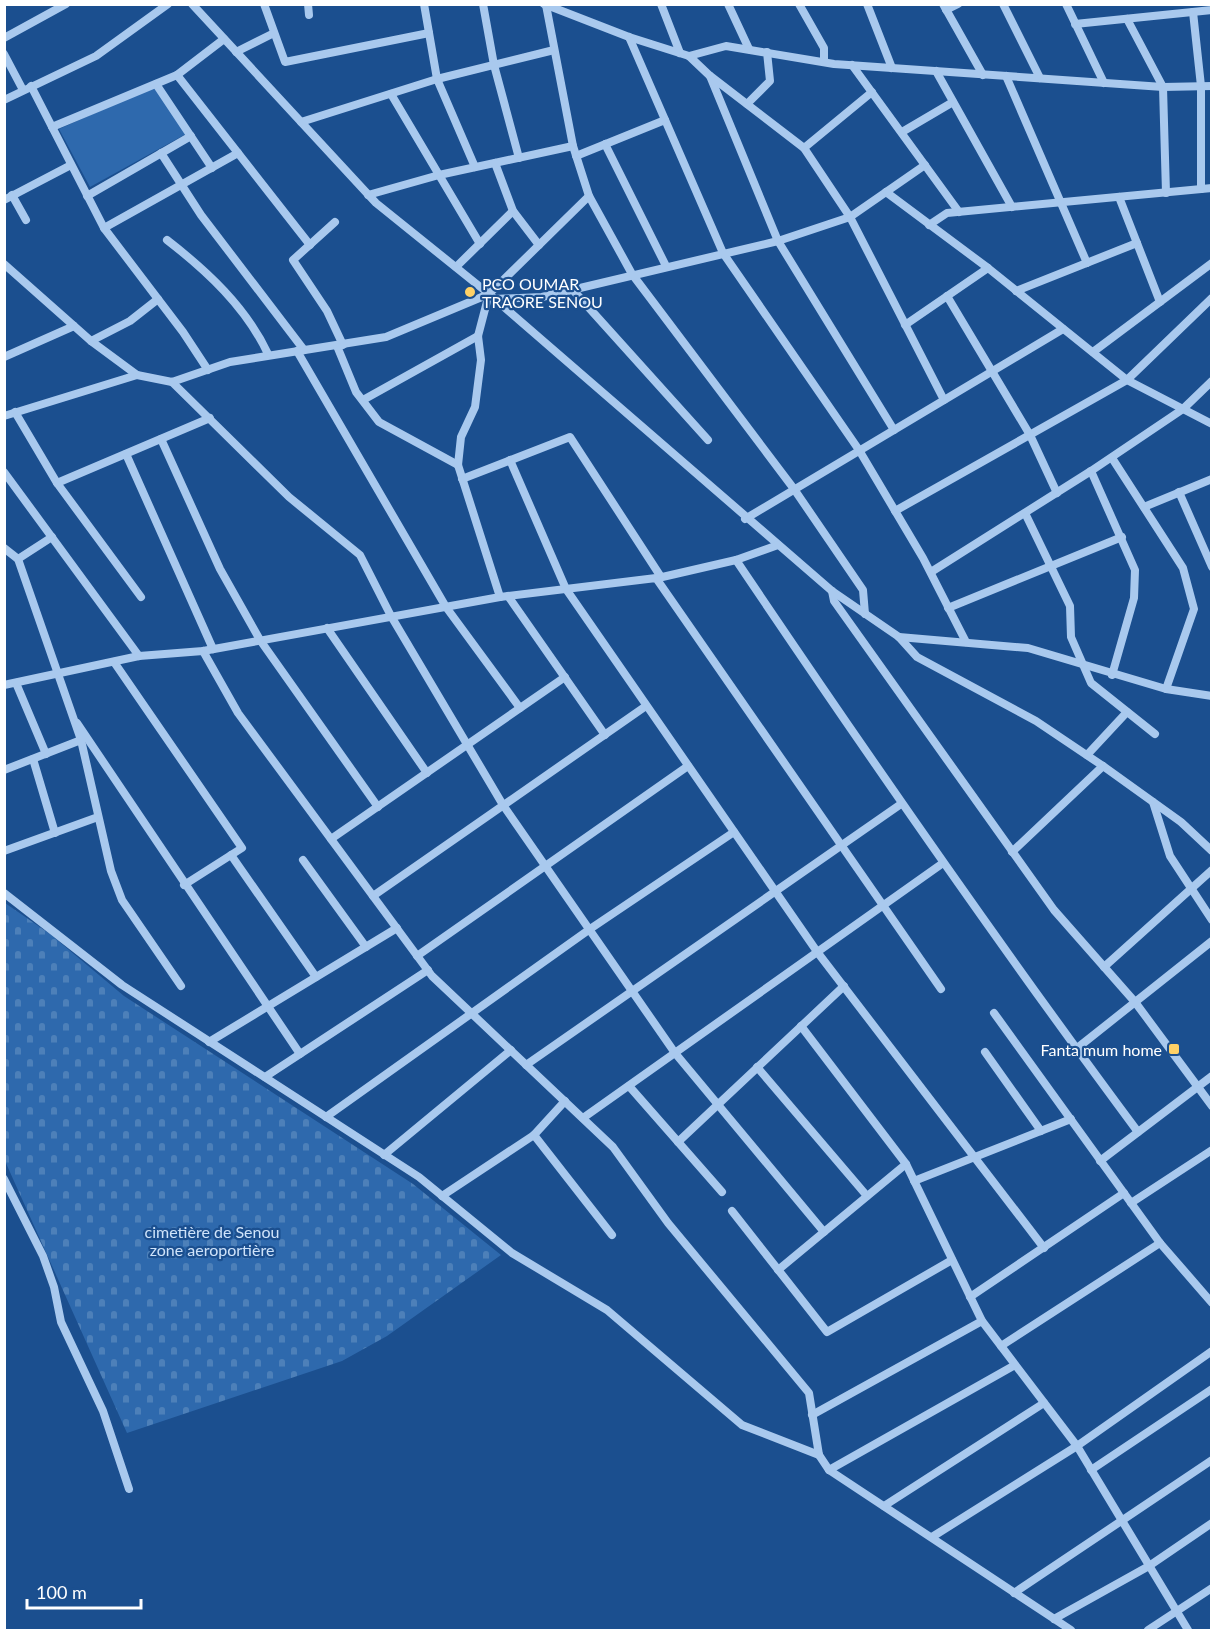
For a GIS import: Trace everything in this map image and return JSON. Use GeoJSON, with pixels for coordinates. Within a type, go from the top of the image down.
{"type":"FeatureCollection","features":[{"type":"Feature","properties":{"kind":"street"},"geometry":{"type":"LineString","coordinates":[[4,38],[66,4]]}},
{"type":"Feature","properties":{"kind":"street"},"geometry":{"type":"LineString","coordinates":[[4,100],[96,56],[168,4]]}},
{"type":"Feature","properties":{"kind":"street"},"geometry":{"type":"LineString","coordinates":[[192,4],[368,195],[492,296],[745,519],[832,591],[899,637],[917,657],[1036,721],[1103,765],[1181,822],[1212,850]]}},
{"type":"Feature","properties":{"kind":"street"},"geometry":{"type":"LineString","coordinates":[[264,4],[285,62],[429,33]]}},
{"type":"Feature","properties":{"kind":"street"},"geometry":{"type":"LineString","coordinates":[[308,4],[309,15]]}},
{"type":"Feature","properties":{"kind":"street"},"geometry":{"type":"LineString","coordinates":[[424,4],[437,79],[475,167]]}},
{"type":"Feature","properties":{"kind":"street"},"geometry":{"type":"LineString","coordinates":[[483,4],[494,65],[519,158]]}},
{"type":"Feature","properties":{"kind":"street"},"geometry":{"type":"LineString","coordinates":[[661,4],[680,53]]}},
{"type":"Feature","properties":{"kind":"street"},"geometry":{"type":"LineString","coordinates":[[728,4],[749,49]]}},
{"type":"Feature","properties":{"kind":"street"},"geometry":{"type":"LineString","coordinates":[[799,4],[824,48],[825,62]]}},
{"type":"Feature","properties":{"kind":"street"},"geometry":{"type":"LineString","coordinates":[[867,4],[892,68]]}},
{"type":"Feature","properties":{"kind":"street"},"geometry":{"type":"LineString","coordinates":[[958,4],[945,7],[983,75]]}},
{"type":"Feature","properties":{"kind":"street"},"geometry":{"type":"LineString","coordinates":[[1003,4],[1040,78]]}},
{"type":"Feature","properties":{"kind":"street"},"geometry":{"type":"LineString","coordinates":[[1066,4],[1104,83]]}},
{"type":"Feature","properties":{"kind":"street"},"geometry":{"type":"LineString","coordinates":[[865,614],[863,590],[794,489],[632,274],[589,196],[573,146],[545,5],[562,8],[628,37],[689,56],[709,75],[804,148],[850,217],[944,400]]}},
{"type":"Feature","properties":{"kind":"street"},"geometry":{"type":"LineString","coordinates":[[1075,24],[1196,9],[1212,10]]}},
{"type":"Feature","properties":{"kind":"street"},"geometry":{"type":"LineString","coordinates":[[1196,9],[1201,86],[1201,189]]}},
{"type":"Feature","properties":{"kind":"street"},"geometry":{"type":"LineString","coordinates":[[1127,18],[1163,87],[1166,193]]}},
{"type":"Feature","properties":{"kind":"street"},"geometry":{"type":"LineString","coordinates":[[236,52],[274,33]]}},
{"type":"Feature","properties":{"kind":"street"},"geometry":{"type":"LineString","coordinates":[[628,37],[723,253],[859,450],[931,572],[966,642]]}},
{"type":"Feature","properties":{"kind":"street"},"geometry":{"type":"LineString","coordinates":[[52,127],[177,75],[224,39]]}},
{"type":"Feature","properties":{"kind":"street"},"geometry":{"type":"LineString","coordinates":[[689,56],[726,46],[852,65],[1163,87],[1212,86]]}},
{"type":"Feature","properties":{"kind":"street"},"geometry":{"type":"LineString","coordinates":[[301,122],[437,79],[554,51]]}},
{"type":"Feature","properties":{"kind":"street"},"geometry":{"type":"LineString","coordinates":[[747,104],[770,81],[767,52]]}},
{"type":"Feature","properties":{"kind":"street"},"geometry":{"type":"LineString","coordinates":[[4,54],[52,127],[104,228],[208,370]]}},
{"type":"Feature","properties":{"kind":"street"},"geometry":{"type":"LineString","coordinates":[[852,65],[959,212]]}},
{"type":"Feature","properties":{"kind":"street"},"geometry":{"type":"LineString","coordinates":[[936,71],[1012,207]]}},
{"type":"Feature","properties":{"kind":"street"},"geometry":{"type":"LineString","coordinates":[[177,75],[310,245]]}},
{"type":"Feature","properties":{"kind":"street"},"geometry":{"type":"LineString","coordinates":[[709,75],[778,241],[894,430]]}},
{"type":"Feature","properties":{"kind":"street"},"geometry":{"type":"LineString","coordinates":[[1006,76],[1087,263]]}},
{"type":"Feature","properties":{"kind":"street"},"geometry":{"type":"LineString","coordinates":[[156,84],[212,168]]}},
{"type":"Feature","properties":{"kind":"street"},"geometry":{"type":"LineString","coordinates":[[804,148],[872,92]]}},
{"type":"Feature","properties":{"kind":"street"},"geometry":{"type":"LineString","coordinates":[[391,94],[480,244]]}},
{"type":"Feature","properties":{"kind":"street"},"geometry":{"type":"LineString","coordinates":[[902,132],[953,102]]}},
{"type":"Feature","properties":{"kind":"street"},"geometry":{"type":"LineString","coordinates":[[576,156],[665,120]]}},
{"type":"Feature","properties":{"kind":"street"},"geometry":{"type":"LineString","coordinates":[[87,196],[191,136]]}},
{"type":"Feature","properties":{"kind":"street"},"geometry":{"type":"LineString","coordinates":[[605,144],[666,266]]}},
{"type":"Feature","properties":{"kind":"street"},"geometry":{"type":"LineString","coordinates":[[368,195],[439,175],[573,146]]}},
{"type":"Feature","properties":{"kind":"street"},"geometry":{"type":"LineString","coordinates":[[161,153],[201,215],[301,350],[446,607],[520,708]]}},
{"type":"Feature","properties":{"kind":"street"},"geometry":{"type":"LineString","coordinates":[[104,228],[238,153]]}},
{"type":"Feature","properties":{"kind":"street"},"geometry":{"type":"LineString","coordinates":[[495,163],[513,211],[539,245]]}},
{"type":"Feature","properties":{"kind":"street"},"geometry":{"type":"LineString","coordinates":[[26,220],[8,197],[71,165]]}},
{"type":"Feature","properties":{"kind":"street"},"geometry":{"type":"LineString","coordinates":[[4,264],[91,341],[137,375],[172,382],[268,354],[340,346],[386,337],[492,296],[542,297],[778,241],[850,217],[925,165]]}},
{"type":"Feature","properties":{"kind":"street"},"geometry":{"type":"LineString","coordinates":[[929,225],[947,213],[1212,188]]}},
{"type":"Feature","properties":{"kind":"street"},"geometry":{"type":"LineString","coordinates":[[886,192],[988,268],[1127,380],[1212,424]]}},
{"type":"Feature","properties":{"kind":"street"},"geometry":{"type":"LineString","coordinates":[[589,196],[492,296],[478,336],[481,360],[476,407],[461,437],[458,465],[504,597],[565,677],[605,735]]}},
{"type":"Feature","properties":{"kind":"street"},"geometry":{"type":"LineString","coordinates":[[1119,197],[1160,302]]}},
{"type":"Feature","properties":{"kind":"street"},"geometry":{"type":"LineString","coordinates":[[456,267],[513,211]]}},
{"type":"Feature","properties":{"kind":"street"},"geometry":{"type":"LineString","coordinates":[[335,222],[293,260],[327,311],[356,392],[379,422],[458,465]]}},
{"type":"Feature","properties":{"kind":"street"},"geometry":{"type":"LineString","coordinates":[[167,240],[199,265],[230,297],[258,333],[268,354]]}},
{"type":"Feature","properties":{"kind":"street"},"geometry":{"type":"LineString","coordinates":[[1016,291],[1137,243]]}},
{"type":"Feature","properties":{"kind":"street"},"geometry":{"type":"LineString","coordinates":[[1092,352],[1212,263]]}},
{"type":"Feature","properties":{"kind":"street"},"geometry":{"type":"LineString","coordinates":[[905,325],[988,268]]}},
{"type":"Feature","properties":{"kind":"street"},"geometry":{"type":"LineString","coordinates":[[572,289],[708,440]]}},
{"type":"Feature","properties":{"kind":"street"},"geometry":{"type":"LineString","coordinates":[[947,296],[1030,435],[1057,493]]}},
{"type":"Feature","properties":{"kind":"street"},"geometry":{"type":"LineString","coordinates":[[895,511],[1127,380],[1212,298]]}},
{"type":"Feature","properties":{"kind":"street"},"geometry":{"type":"LineString","coordinates":[[91,341],[130,321],[158,299]]}},
{"type":"Feature","properties":{"kind":"street"},"geometry":{"type":"LineString","coordinates":[[4,357],[74,326]]}},
{"type":"Feature","properties":{"kind":"street"},"geometry":{"type":"LineString","coordinates":[[745,519],[1063,329]]}},
{"type":"Feature","properties":{"kind":"street"},"geometry":{"type":"LineString","coordinates":[[363,400],[478,336]]}},
{"type":"Feature","properties":{"kind":"street"},"geometry":{"type":"LineString","coordinates":[[4,416],[137,375]]}},
{"type":"Feature","properties":{"kind":"street"},"geometry":{"type":"LineString","coordinates":[[931,572],[1112,458],[1183,409],[1212,381]]}},
{"type":"Feature","properties":{"kind":"street"},"geometry":{"type":"LineString","coordinates":[[172,382],[290,497],[360,555],[391,616],[503,805],[675,1053],[824,1232]]}},
{"type":"Feature","properties":{"kind":"street"},"geometry":{"type":"LineString","coordinates":[[15,412],[57,483],[141,597]]}},
{"type":"Feature","properties":{"kind":"street"},"geometry":{"type":"LineString","coordinates":[[57,483],[210,418]]}},
{"type":"Feature","properties":{"kind":"street"},"geometry":{"type":"LineString","coordinates":[[462,479],[570,437],[658,578],[840,847],[941,989]]}},
{"type":"Feature","properties":{"kind":"street"},"geometry":{"type":"LineString","coordinates":[[161,439],[220,569],[260,640],[378,807]]}},
{"type":"Feature","properties":{"kind":"street"},"geometry":{"type":"LineString","coordinates":[[126,454],[213,649]]}},
{"type":"Feature","properties":{"kind":"street"},"geometry":{"type":"LineString","coordinates":[[1112,458],[1184,568],[1194,609],[1166,688]]}},
{"type":"Feature","properties":{"kind":"street"},"geometry":{"type":"LineString","coordinates":[[510,460],[566,589],[818,953],[1044,1248]]}},
{"type":"Feature","properties":{"kind":"street"},"geometry":{"type":"LineString","coordinates":[[1091,471],[1135,570],[1134,598],[1112,675]]}},
{"type":"Feature","properties":{"kind":"street"},"geometry":{"type":"LineString","coordinates":[[4,472],[140,656]]}},
{"type":"Feature","properties":{"kind":"street"},"geometry":{"type":"LineString","coordinates":[[1144,507],[1212,479]]}},
{"type":"Feature","properties":{"kind":"street"},"geometry":{"type":"LineString","coordinates":[[1179,492],[1212,567]]}},
{"type":"Feature","properties":{"kind":"street"},"geometry":{"type":"LineString","coordinates":[[1025,513],[1070,606],[1071,637],[1091,683],[1155,734]]}},
{"type":"Feature","properties":{"kind":"street"},"geometry":{"type":"LineString","coordinates":[[18,559],[52,537]]}},
{"type":"Feature","properties":{"kind":"street"},"geometry":{"type":"LineString","coordinates":[[948,608],[1122,537]]}},
{"type":"Feature","properties":{"kind":"street"},"geometry":{"type":"LineString","coordinates":[[4,685],[140,656],[203,651],[504,597],[658,578],[736,560],[778,545]]}},
{"type":"Feature","properties":{"kind":"street"},"geometry":{"type":"LineString","coordinates":[[4,548],[18,559],[76,723],[111,872],[122,900],[181,986]]}},
{"type":"Feature","properties":{"kind":"street"},"geometry":{"type":"LineString","coordinates":[[736,560],[901,804],[1138,1132]]}},
{"type":"Feature","properties":{"kind":"street"},"geometry":{"type":"LineString","coordinates":[[832,591],[834,601],[1054,909],[1135,1002],[1212,1106]]}},
{"type":"Feature","properties":{"kind":"street"},"geometry":{"type":"LineString","coordinates":[[327,628],[427,773]]}},
{"type":"Feature","properties":{"kind":"street"},"geometry":{"type":"LineString","coordinates":[[899,637],[1028,648],[1112,675],[1212,696]]}},
{"type":"Feature","properties":{"kind":"street"},"geometry":{"type":"LineString","coordinates":[[203,651],[238,714],[428,970],[613,1147],[668,1223],[809,1393],[819,1455],[829,1470],[1071,1630]]}},
{"type":"Feature","properties":{"kind":"street"},"geometry":{"type":"LineString","coordinates":[[114,662],[242,848],[184,885]]}},
{"type":"Feature","properties":{"kind":"street"},"geometry":{"type":"LineString","coordinates":[[331,839],[565,677]]}},
{"type":"Feature","properties":{"kind":"street"},"geometry":{"type":"LineString","coordinates":[[16,683],[46,753]]}},
{"type":"Feature","properties":{"kind":"street"},"geometry":{"type":"LineString","coordinates":[[373,896],[646,706]]}},
{"type":"Feature","properties":{"kind":"street"},"geometry":{"type":"LineString","coordinates":[[1087,755],[1127,712]]}},
{"type":"Feature","properties":{"kind":"street"},"geometry":{"type":"LineString","coordinates":[[76,723],[300,1054]]}},
{"type":"Feature","properties":{"kind":"street"},"geometry":{"type":"LineString","coordinates":[[4,770],[81,740]]}},
{"type":"Feature","properties":{"kind":"street"},"geometry":{"type":"LineString","coordinates":[[33,759],[55,833]]}},
{"type":"Feature","properties":{"kind":"street"},"geometry":{"type":"LineString","coordinates":[[1012,852],[1103,765]]}},
{"type":"Feature","properties":{"kind":"street"},"geometry":{"type":"LineString","coordinates":[[417,956],[688,766]]}},
{"type":"Feature","properties":{"kind":"street"},"geometry":{"type":"LineString","coordinates":[[1153,802],[1170,856],[1212,920]]}},
{"type":"Feature","properties":{"kind":"street"},"geometry":{"type":"LineString","coordinates":[[526,1065],[901,804]]}},
{"type":"Feature","properties":{"kind":"street"},"geometry":{"type":"LineString","coordinates":[[4,841],[6,850],[98,817]]}},
{"type":"Feature","properties":{"kind":"street"},"geometry":{"type":"LineString","coordinates":[[326,1117],[473,1015],[590,929],[734,832]]}},
{"type":"Feature","properties":{"kind":"street"},"geometry":{"type":"LineString","coordinates":[[231,855],[316,977]]}},
{"type":"Feature","properties":{"kind":"street"},"geometry":{"type":"LineString","coordinates":[[303,860],[366,947]]}},
{"type":"Feature","properties":{"kind":"street"},"geometry":{"type":"LineString","coordinates":[[583,1118],[943,863]]}},
{"type":"Feature","properties":{"kind":"street"},"geometry":{"type":"LineString","coordinates":[[1104,967],[1212,870]]}},
{"type":"Feature","properties":{"kind":"street"},"geometry":{"type":"LineString","coordinates":[[4,893],[122,985],[384,1155],[442,1196],[512,1253],[607,1310],[742,1425],[819,1455]]}},
{"type":"Feature","properties":{"kind":"street"},"geometry":{"type":"LineString","coordinates":[[209,1042],[397,928]]}},
{"type":"Feature","properties":{"kind":"street"},"geometry":{"type":"LineString","coordinates":[[1076,1049],[1212,941]]}},
{"type":"Feature","properties":{"kind":"street"},"geometry":{"type":"LineString","coordinates":[[265,1077],[428,970]]}},
{"type":"Feature","properties":{"kind":"street"},"geometry":{"type":"LineString","coordinates":[[678,1142],[843,986]]}},
{"type":"Feature","properties":{"kind":"street"},"geometry":{"type":"LineString","coordinates":[[994,1013],[1160,1243],[1212,1303]]}},
{"type":"Feature","properties":{"kind":"street"},"geometry":{"type":"LineString","coordinates":[[801,1026],[906,1164],[982,1321],[1077,1446],[1188,1630]]}},
{"type":"Feature","properties":{"kind":"street"},"geometry":{"type":"LineString","coordinates":[[384,1155],[511,1050]]}},
{"type":"Feature","properties":{"kind":"street"},"geometry":{"type":"LineString","coordinates":[[985,1052],[1041,1131]]}},
{"type":"Feature","properties":{"kind":"street"},"geometry":{"type":"LineString","coordinates":[[757,1067],[867,1196]]}},
{"type":"Feature","properties":{"kind":"street"},"geometry":{"type":"LineString","coordinates":[[1100,1161],[1212,1076]]}},
{"type":"Feature","properties":{"kind":"street"},"geometry":{"type":"LineString","coordinates":[[628,1086],[722,1192]]}},
{"type":"Feature","properties":{"kind":"street"},"geometry":{"type":"LineString","coordinates":[[442,1196],[534,1135],[565,1101]]}},
{"type":"Feature","properties":{"kind":"street"},"geometry":{"type":"LineString","coordinates":[[914,1180],[1071,1119]]}},
{"type":"Feature","properties":{"kind":"street"},"geometry":{"type":"LineString","coordinates":[[534,1135],[612,1235]]}},
{"type":"Feature","properties":{"kind":"street"},"geometry":{"type":"LineString","coordinates":[[1131,1203],[1212,1150]]}},
{"type":"Feature","properties":{"kind":"street"},"geometry":{"type":"LineString","coordinates":[[778,1270],[906,1164]]}},
{"type":"Feature","properties":{"kind":"street"},"geometry":{"type":"LineString","coordinates":[[4,1179],[43,1256],[54,1287],[61,1322],[103,1411],[129,1489]]}},
{"type":"Feature","properties":{"kind":"street"},"geometry":{"type":"LineString","coordinates":[[970,1297],[1124,1193]]}},
{"type":"Feature","properties":{"kind":"street"},"geometry":{"type":"LineString","coordinates":[[732,1211],[827,1332],[952,1260]]}},
{"type":"Feature","properties":{"kind":"street"},"geometry":{"type":"LineString","coordinates":[[1001,1346],[1160,1243]]}},
{"type":"Feature","properties":{"kind":"street"},"geometry":{"type":"LineString","coordinates":[[812,1415],[982,1321]]}},
{"type":"Feature","properties":{"kind":"street"},"geometry":{"type":"LineString","coordinates":[[932,1537],[1077,1446],[1212,1351]]}},
{"type":"Feature","properties":{"kind":"street"},"geometry":{"type":"LineString","coordinates":[[829,1470],[1016,1365]]}},
{"type":"Feature","properties":{"kind":"street"},"geometry":{"type":"LineString","coordinates":[[1091,1470],[1212,1389]]}},
{"type":"Feature","properties":{"kind":"street"},"geometry":{"type":"LineString","coordinates":[[884,1506],[1044,1403]]}},
{"type":"Feature","properties":{"kind":"street"},"geometry":{"type":"LineString","coordinates":[[1014,1593],[1212,1460]]}},
{"type":"Feature","properties":{"kind":"street"},"geometry":{"type":"LineString","coordinates":[[1054,1619],[1149,1566],[1212,1524]]}},
{"type":"Feature","properties":{"kind":"street"},"geometry":{"type":"LineString","coordinates":[[1148,1630],[1212,1588]]}},
{"type":"Feature","properties":{"kind":"green space"},"geometry":{"type":"Polygon","coordinates":[[[156,86],[186,134],[90,187],[59,129],[156,86]]]}},
{"type":"Feature","properties":{"kind":"green space","name":"cimetière de Senou zone aeroportière"},"geometry":{"type":"Polygon","coordinates":[[[5,903],[50,934],[124,996],[413,1184],[501,1255],[387,1336],[342,1361],[127,1433],[5,1161],[5,903]]]}},
{"type":"Feature","properties":{"kind":"place","name":"PCO OUMAR TRAORE SENOU"},"geometry":{"type":"Point","coordinates":[470,292]}},
{"type":"Feature","properties":{"kind":"place","name":"Fanta mum home"},"geometry":{"type":"Point","coordinates":[1174,1049]}}]}
